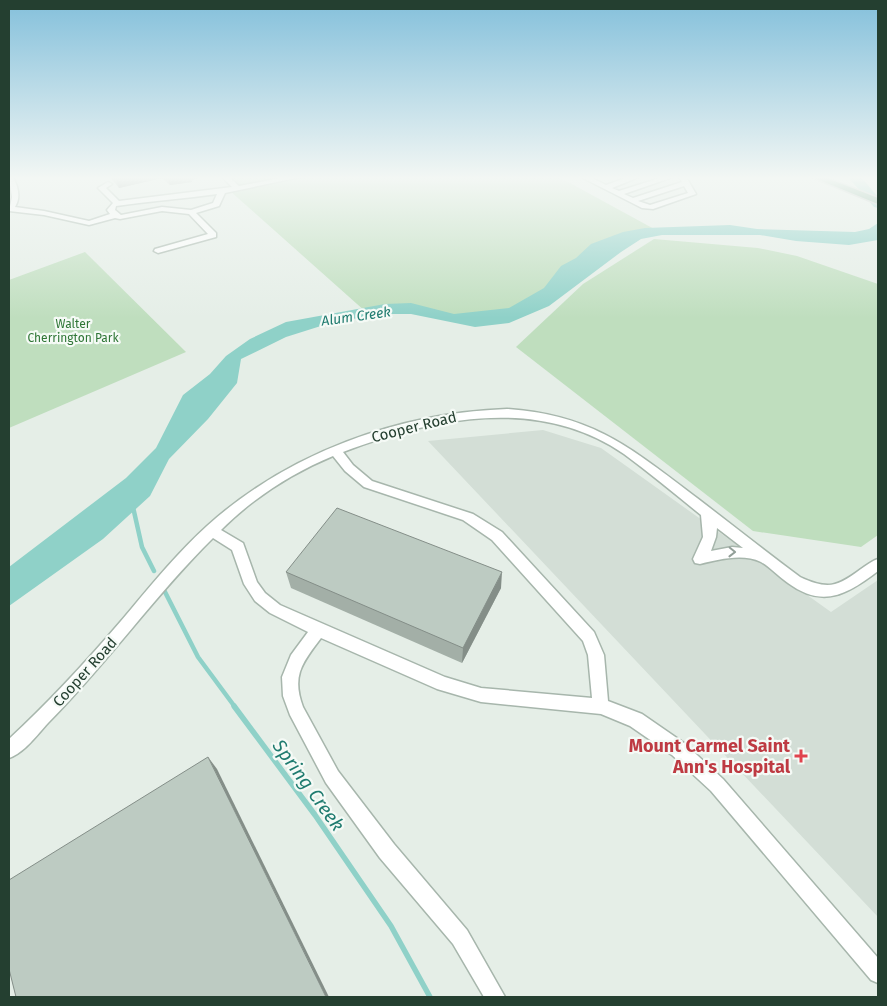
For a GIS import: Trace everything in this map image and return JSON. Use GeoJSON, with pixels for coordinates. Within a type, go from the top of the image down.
{"type":"FeatureCollection","features":[{"type":"Feature","properties":{"kind":"street"},"geometry":{"type":"LineString","coordinates":[[158,251],[213,235],[202,224]]}},
{"type":"Feature","properties":{"kind":"street","name":"Cooper Road"},"geometry":{"type":"LineString","coordinates":[[9,750],[44,719],[104,652],[169,573],[211,530],[245,502],[306,462],[394,431],[456,416],[516,412],[544,415],[602,435],[765,558],[811,590],[828,593],[842,590],[878,564]]}},
{"type":"Feature","properties":{"kind":"street"},"geometry":{"type":"LineString","coordinates":[[336,451],[349,468],[368,484],[468,517],[497,536],[589,637],[596,655],[601,706]]}},
{"type":"Feature","properties":{"kind":"street"},"geometry":{"type":"LineString","coordinates":[[707,513],[711,522],[711,541],[700,560],[732,552],[765,558]]}},
{"type":"Feature","properties":{"kind":"street"},"geometry":{"type":"LineString","coordinates":[[211,530],[238,548],[251,584],[260,597],[275,609],[442,684],[481,695],[601,706],[636,720],[678,749],[717,785],[878,973]]}},
{"type":"Feature","properties":{"kind":"street"},"geometry":{"type":"LineString","coordinates":[[319,629],[296,660],[290,677],[291,696],[296,710],[332,776],[387,851],[460,937],[495,997]]}},
{"type":"Feature","properties":{"kind":"shaded area","name":"Mount Carmel Saint Ann's Hospital"},"geometry":{"type":"Polygon","coordinates":[[[543,430],[601,448],[831,612],[878,580],[878,917],[428,441],[543,430]]]}},
{"type":"Feature","properties":{"kind":"green space"},"geometry":{"type":"Polygon","coordinates":[[[267,224],[645,224],[656,230],[512,314],[464,321],[409,310],[366,312],[267,224]]]}},
{"type":"Feature","properties":{"kind":"green space"},"geometry":{"type":"Polygon","coordinates":[[[654,239],[758,248],[797,256],[878,284],[878,535],[861,547],[753,531],[516,347],[583,284],[654,239]]]}},
{"type":"Feature","properties":{"kind":"green space","name":"Walter Cherrington Park"},"geometry":{"type":"Polygon","coordinates":[[[85,252],[186,352],[9,428],[9,280],[85,252]]]}},
{"type":"Feature","properties":{"kind":"water","name":"Alum Creek"},"geometry":{"type":"Polygon","coordinates":[[[878,224],[878,240],[849,245],[796,241],[760,235],[662,235],[641,239],[549,306],[509,323],[475,327],[411,314],[377,314],[324,325],[286,337],[241,359],[237,383],[208,419],[169,459],[150,496],[103,539],[9,606],[9,567],[126,478],[156,448],[183,395],[210,374],[226,356],[250,339],[286,322],[385,304],[411,303],[454,314],[509,308],[544,288],[561,266],[576,258],[591,244],[623,232],[645,228],[730,225],[757,229],[855,232],[869,229],[878,224]]]}},
{"type":"Feature","properties":{"kind":"building"},"geometry":{"type":"Polygon","coordinates":[[[337,508],[502,572],[463,648],[286,572],[337,508]]]}},
{"type":"Feature","properties":{"kind":"building"},"geometry":{"type":"Polygon","coordinates":[[[208,757],[326,997],[16,997],[9,969],[9,880],[208,757]]]}},
{"type":"Feature","properties":{"kind":"waterway"},"geometry":{"type":"LineString","coordinates":[[133,507],[142,547],[154,571]]}},
{"type":"Feature","properties":{"kind":"waterway","name":"Spring Creek"},"geometry":{"type":"LineString","coordinates":[[164,590],[198,657],[235,707]]}},
{"type":"Feature","properties":{"kind":"waterway","name":"Spring Creek"},"geometry":{"type":"LineString","coordinates":[[234,706],[315,815],[391,926],[430,997]]}},
{"type":"Feature","properties":{"kind":"place","name":"Mount Carmel Saint Ann's Hospital"},"geometry":{"type":"Point","coordinates":[801,756]}}]}
